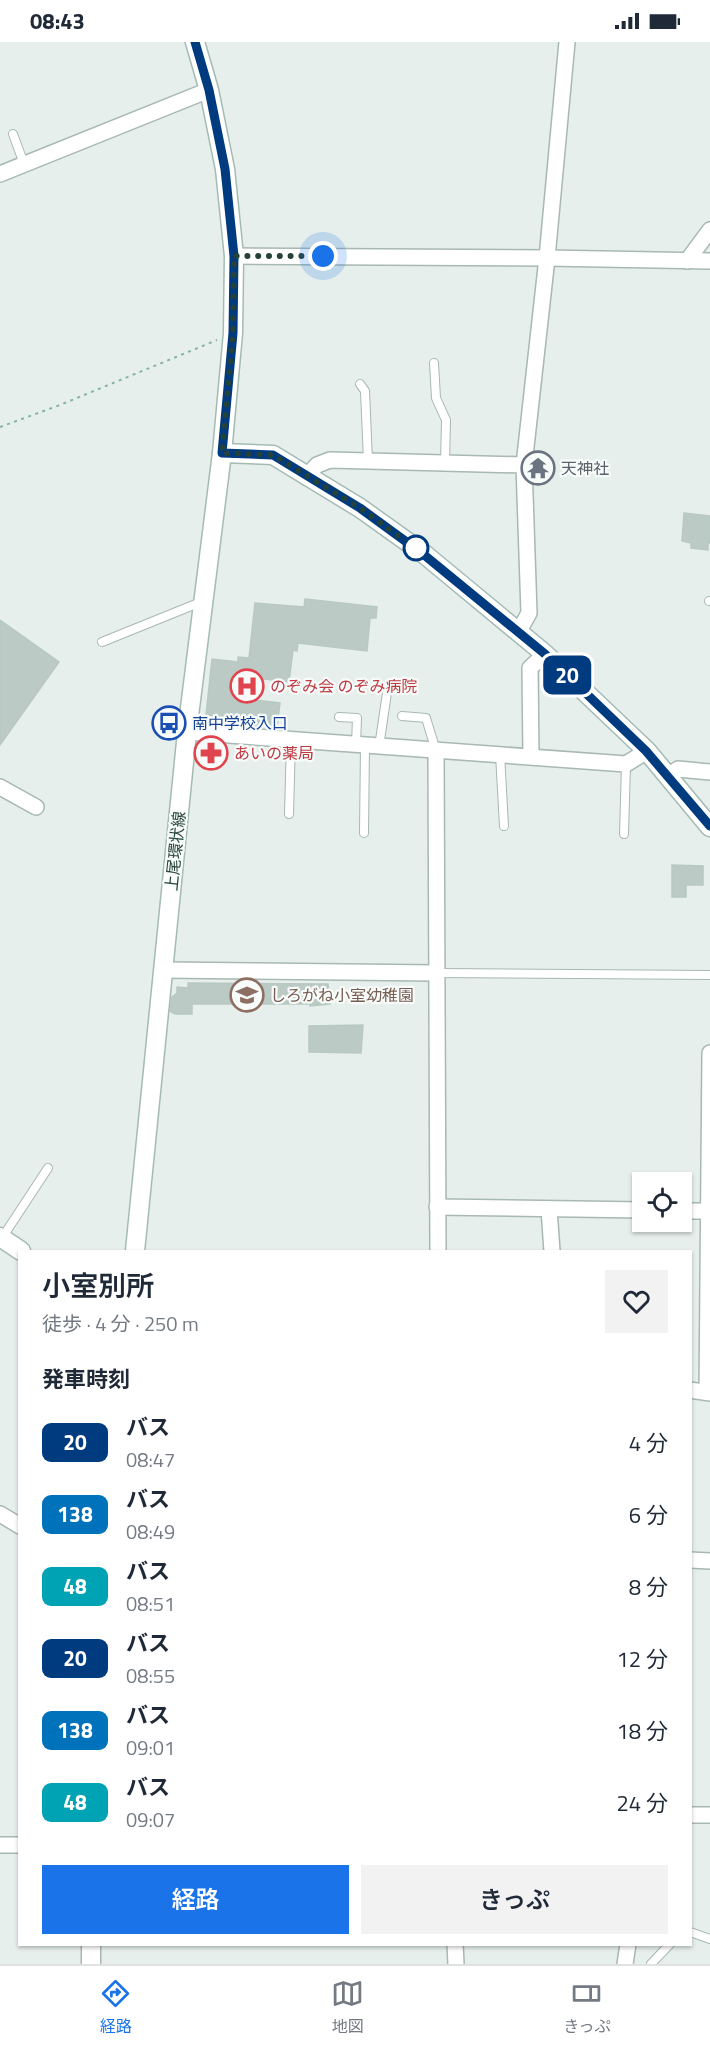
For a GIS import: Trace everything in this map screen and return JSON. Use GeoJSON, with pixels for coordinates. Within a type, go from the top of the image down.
{"type":"FeatureCollection","features":[{"type":"Feature","properties":{"kind":"main road","name":"上尾環状線"},"geometry":{"type":"LineString","coordinates":[[135,1250],[187,732],[222,453],[233,333],[234,256],[225,169],[209,90],[195,42]]}},
{"type":"Feature","properties":{"kind":"main road"},"geometry":{"type":"LineString","coordinates":[[222,453],[273,455],[360,508],[414,547],[545,654],[646,751],[710,826]]}},
{"type":"Feature","properties":{"kind":"main road"},"geometry":{"type":"LineString","coordinates":[[1,1238],[19,1250]]}},
{"type":"Feature","properties":{"kind":"main road"},"geometry":{"type":"LineString","coordinates":[[91,1946],[91,1964]]}},
{"type":"Feature","properties":{"kind":"street"},"geometry":{"type":"LineString","coordinates":[[519,631],[529,613],[524,465],[547,258],[567,42]]}},
{"type":"Feature","properties":{"kind":"street"},"geometry":{"type":"LineString","coordinates":[[0,174],[209,90]]}},
{"type":"Feature","properties":{"kind":"street"},"geometry":{"type":"LineString","coordinates":[[687,261],[710,230]]}},
{"type":"Feature","properties":{"kind":"street"},"geometry":{"type":"LineString","coordinates":[[234,256],[710,261]]}},
{"type":"Feature","properties":{"kind":"street"},"geometry":{"type":"LineString","coordinates":[[306,477],[317,465],[330,460],[524,465]]}},
{"type":"Feature","properties":{"kind":"street"},"geometry":{"type":"LineString","coordinates":[[531,756],[530,669],[545,654]]}},
{"type":"Feature","properties":{"kind":"street"},"geometry":{"type":"LineString","coordinates":[[187,732],[626,764],[646,751]]}},
{"type":"Feature","properties":{"kind":"street"},"geometry":{"type":"LineString","coordinates":[[435,751],[438,1250]]}},
{"type":"Feature","properties":{"kind":"street"},"geometry":{"type":"LineString","coordinates":[[669,776],[678,769],[710,772]]}},
{"type":"Feature","properties":{"kind":"street"},"geometry":{"type":"LineString","coordinates":[[0,787],[36,807]]}},
{"type":"Feature","properties":{"kind":"street"},"geometry":{"type":"LineString","coordinates":[[163,970],[436,973]]}},
{"type":"Feature","properties":{"kind":"street"},"geometry":{"type":"LineString","coordinates":[[692,1390],[708,1392],[710,1053]]}},
{"type":"Feature","properties":{"kind":"street"},"geometry":{"type":"LineString","coordinates":[[437,1207],[632,1210]]}},
{"type":"Feature","properties":{"kind":"street"},"geometry":{"type":"LineString","coordinates":[[549,1209],[552,1250]]}},
{"type":"Feature","properties":{"kind":"street"},"geometry":{"type":"LineString","coordinates":[[692,1211],[709,1211]]}},
{"type":"Feature","properties":{"kind":"street"},"geometry":{"type":"LineString","coordinates":[[0,1514],[18,1525]]}},
{"type":"Feature","properties":{"kind":"street"},"geometry":{"type":"LineString","coordinates":[[692,1560],[710,1561]]}},
{"type":"Feature","properties":{"kind":"street"},"geometry":{"type":"LineString","coordinates":[[692,1815],[710,1815]]}},
{"type":"Feature","properties":{"kind":"street"},"geometry":{"type":"LineString","coordinates":[[0,1845],[18,1845]]}},
{"type":"Feature","properties":{"kind":"street"},"geometry":{"type":"LineString","coordinates":[[455,1946],[456,1964]]}},
{"type":"Feature","properties":{"kind":"street"},"geometry":{"type":"LineString","coordinates":[[625,1964],[628,1946]]}},
{"type":"Feature","properties":{"kind":"lane"},"geometry":{"type":"LineString","coordinates":[[13,134],[24,164]]}},
{"type":"Feature","properties":{"kind":"lane"},"geometry":{"type":"LineString","coordinates":[[434,363],[436,398],[446,420],[445,463]]}},
{"type":"Feature","properties":{"kind":"lane"},"geometry":{"type":"LineString","coordinates":[[360,384],[365,391],[368,461]]}},
{"type":"Feature","properties":{"kind":"lane"},"geometry":{"type":"LineString","coordinates":[[102,642],[203,602]]}},
{"type":"Feature","properties":{"kind":"lane"},"geometry":{"type":"LineString","coordinates":[[364,833],[366,746],[388,686]]}},
{"type":"Feature","properties":{"kind":"lane"},"geometry":{"type":"LineString","coordinates":[[402,716],[426,718],[435,751]]}},
{"type":"Feature","properties":{"kind":"lane"},"geometry":{"type":"LineString","coordinates":[[339,717],[357,718],[366,746]]}},
{"type":"Feature","properties":{"kind":"lane"},"geometry":{"type":"LineString","coordinates":[[289,814],[291,740]]}},
{"type":"Feature","properties":{"kind":"lane"},"geometry":{"type":"LineString","coordinates":[[500,754],[504,826]]}},
{"type":"Feature","properties":{"kind":"lane"},"geometry":{"type":"LineString","coordinates":[[624,834],[626,764]]}},
{"type":"Feature","properties":{"kind":"lane"},"geometry":{"type":"LineString","coordinates":[[436,973],[710,975]]}},
{"type":"Feature","properties":{"kind":"lane"},"geometry":{"type":"LineString","coordinates":[[1,1238],[48,1168]]}},
{"type":"Feature","properties":{"kind":"lane"},"geometry":{"type":"LineString","coordinates":[[692,1933],[710,1939]]}},
{"type":"Feature","properties":{"kind":"lane"},"geometry":{"type":"LineString","coordinates":[[651,1964],[668,1946]]}},
{"type":"Feature","properties":{"kind":"path"},"geometry":{"type":"LineString","coordinates":[[0,427],[60,405],[233,333]]}},
{"type":"Feature","properties":{"kind":"building"},"geometry":{"type":"Polygon","coordinates":[[[684,513],[710,516],[708,550],[691,548],[691,543],[682,541],[684,513]]]}},
{"type":"Feature","properties":{"kind":"building"},"geometry":{"type":"Polygon","coordinates":[[[305,599],[377,607],[376,618],[370,618],[367,651],[298,643],[297,651],[293,650],[289,682],[256,678],[253,700],[280,703],[277,728],[225,722],[226,717],[206,715],[212,659],[238,662],[238,657],[249,658],[255,603],[304,607],[305,599]]]}},
{"type":"Feature","properties":{"kind":"building"},"geometry":{"type":"Polygon","coordinates":[[[0,620],[59,662],[0,745],[0,620]]]}},
{"type":"Feature","properties":{"kind":"building"},"geometry":{"type":"Polygon","coordinates":[[[205,743],[218,744],[216,768],[203,767],[205,743]]]}},
{"type":"Feature","properties":{"kind":"building"},"geometry":{"type":"Polygon","coordinates":[[[672,865],[703,866],[703,885],[686,885],[686,897],[672,897],[672,865]]]}},
{"type":"Feature","properties":{"kind":"building"},"geometry":{"type":"Polygon","coordinates":[[[188,983],[328,984],[330,1004],[310,1006],[310,1004],[192,1004],[192,1014],[175,1014],[170,1011],[172,997],[177,993],[177,987],[188,988],[188,983]]]}},
{"type":"Feature","properties":{"kind":"building"},"geometry":{"type":"Polygon","coordinates":[[[363,1025],[361,1053],[309,1052],[309,1026],[363,1025]]]}},
{"type":"Feature","properties":{"kind":"bus line","name":"20"},"geometry":{"type":"LineString","coordinates":[[195,42],[209,90],[225,169],[234,256],[233,333],[222,453],[273,455],[360,508],[423,554],[545,654],[646,751],[710,826]]}},
{"type":"Feature","properties":{"kind":"place","name":"天神社"},"geometry":{"type":"Point","coordinates":[538,468]}},
{"type":"Feature","properties":{"kind":"place","name":"のぞみ会 のぞみ病院"},"geometry":{"type":"Point","coordinates":[247,686]}},
{"type":"Feature","properties":{"kind":"place","name":"南中学校入口"},"geometry":{"type":"Point","coordinates":[169,723]}},
{"type":"Feature","properties":{"kind":"place","name":"あいの薬局"},"geometry":{"type":"Point","coordinates":[211,753]}},
{"type":"Feature","properties":{"kind":"place","name":"しろがね小室幼稚園"},"geometry":{"type":"Point","coordinates":[247,995]}},
{"type":"Feature","properties":{"kind":"route"},"geometry":{"type":"LineString","coordinates":[[323,256],[234,256],[233,333],[222,453],[273,455],[360,508],[423,554],[416,548]]}}]}
